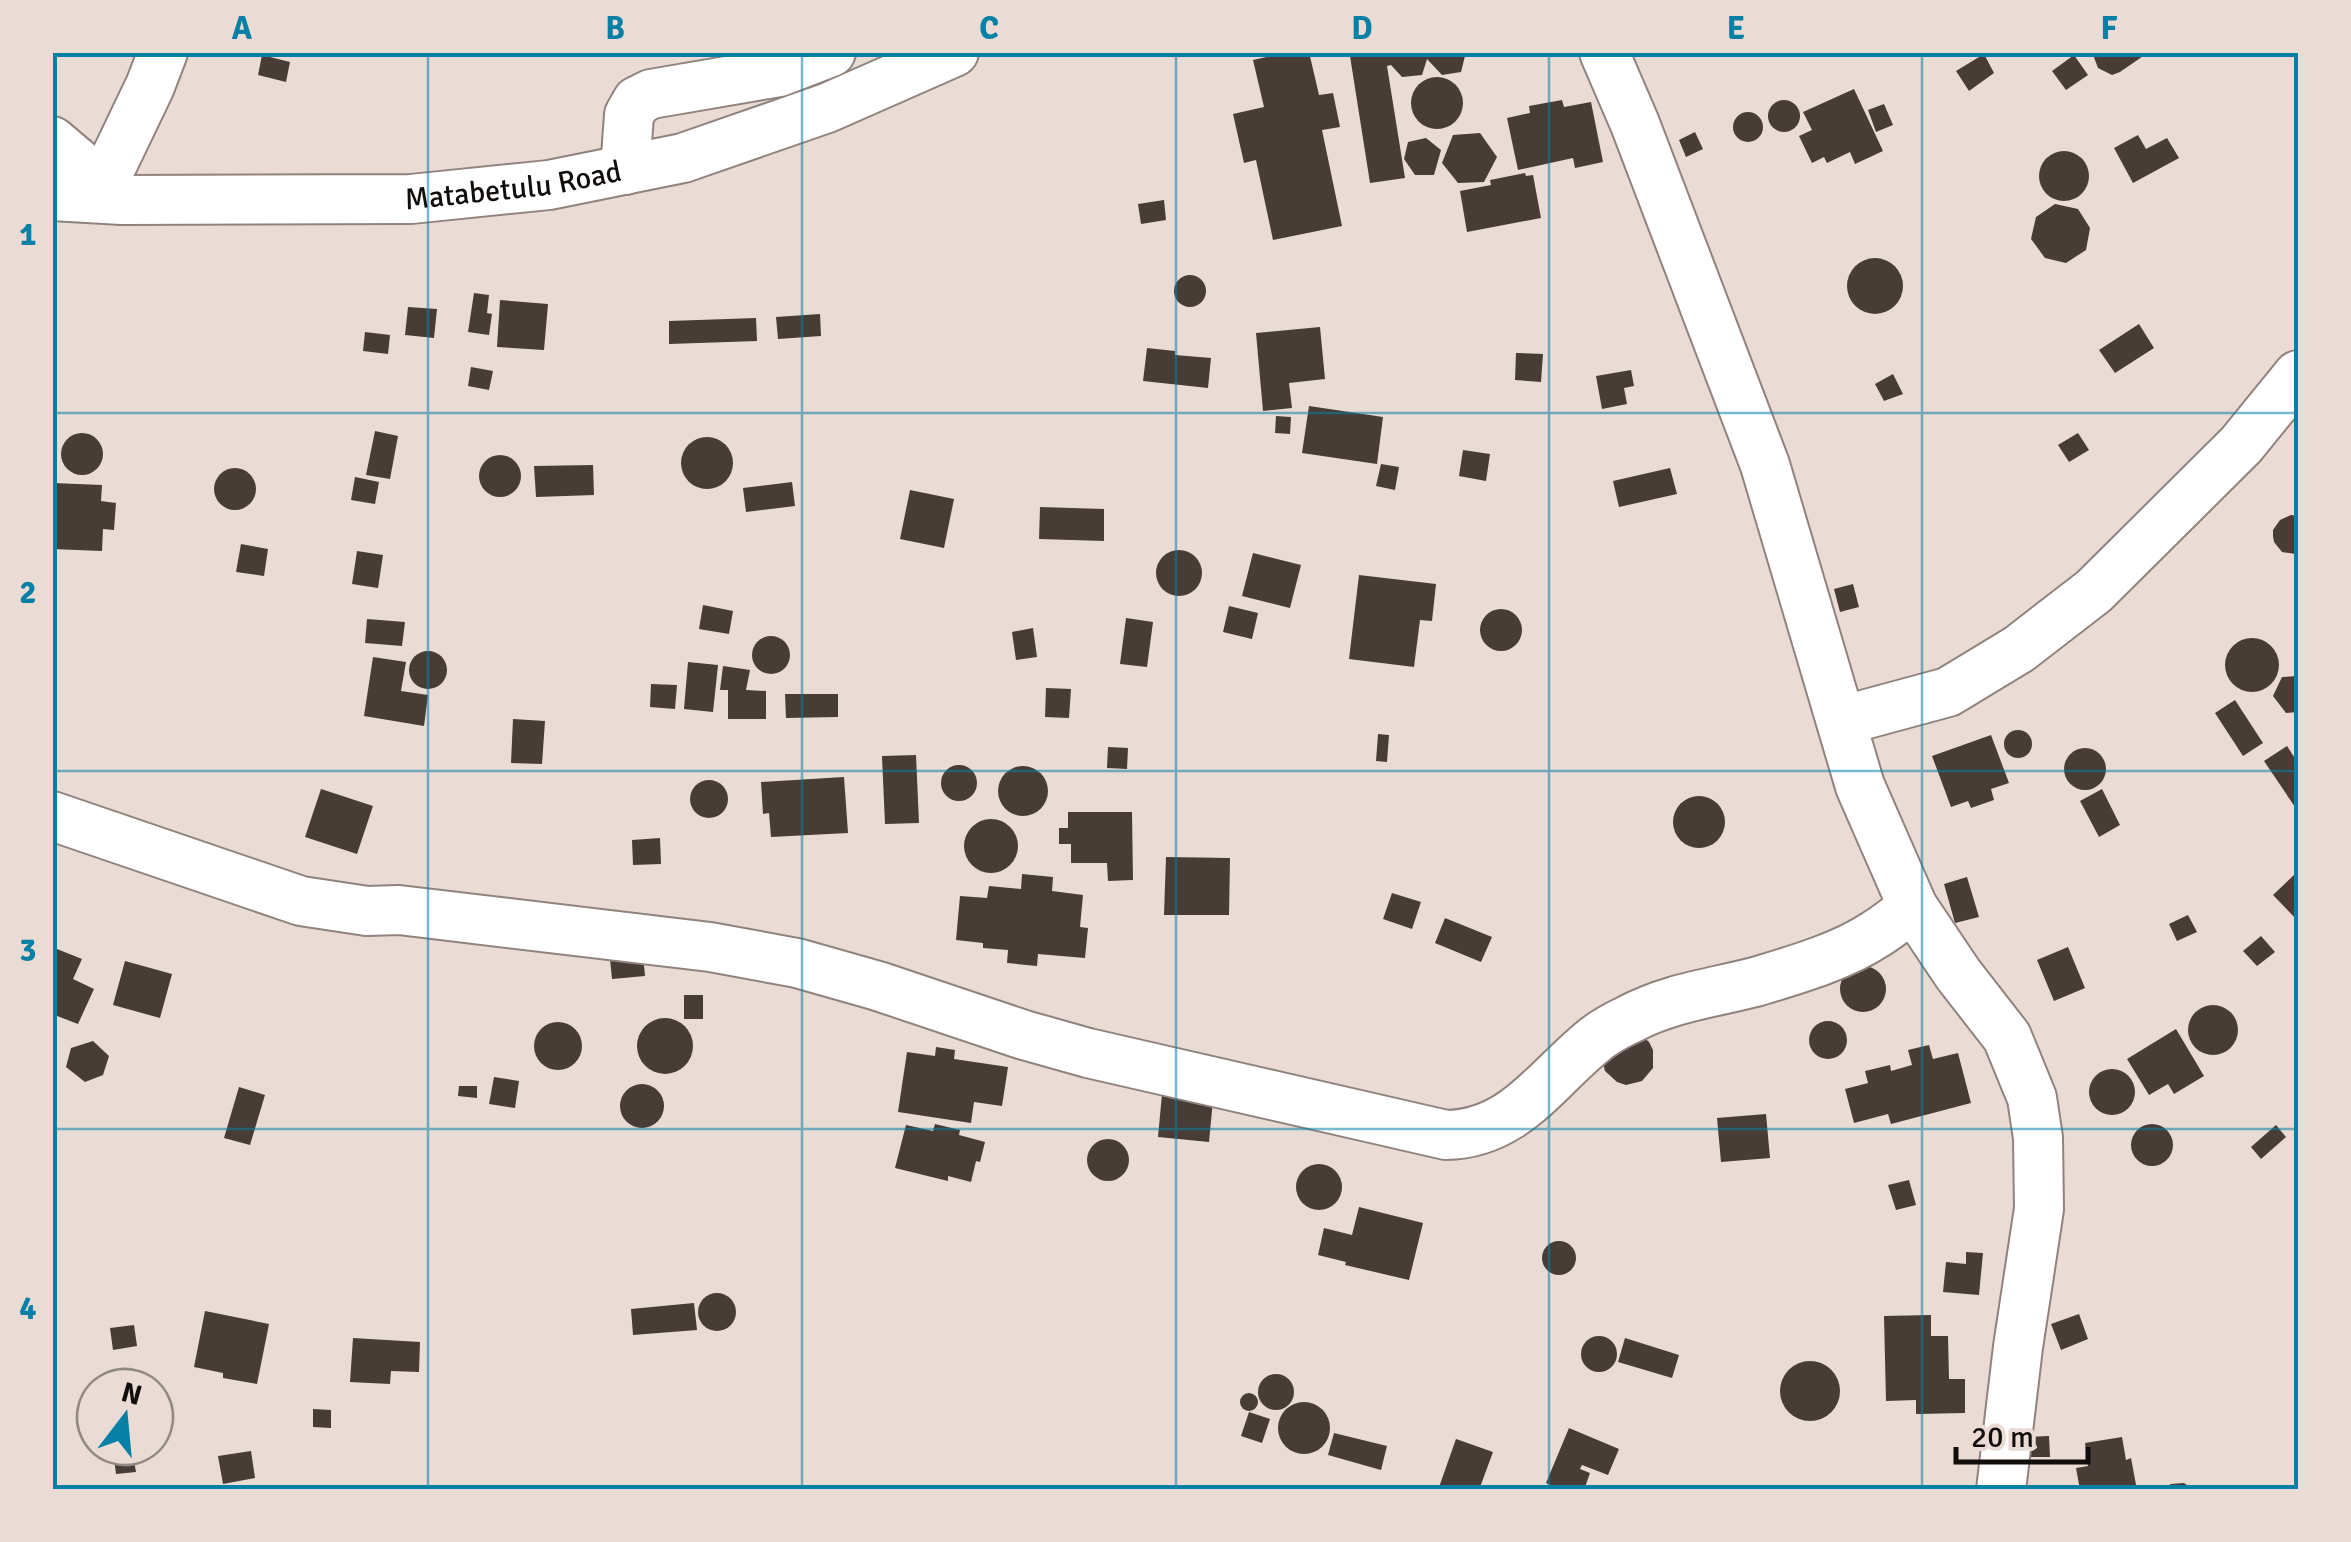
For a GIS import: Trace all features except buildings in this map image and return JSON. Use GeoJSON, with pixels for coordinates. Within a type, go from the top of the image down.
{"type":"FeatureCollection","features":[{"type":"Feature","properties":{"kind":"street"},"geometry":{"type":"LineString","coordinates":[[52,142],[113,192],[163,52]]}},
{"type":"Feature","properties":{"kind":"street"},"geometry":{"type":"LineString","coordinates":[[625,170],[629,115],[637,101],[651,94],[779,72],[831,52]]}},
{"type":"Feature","properties":{"kind":"street","name":"Matabetulu Road"},"geometry":{"type":"LineString","coordinates":[[54,202],[113,192],[412,200],[549,185],[683,158],[827,108],[954,52]]}},
{"type":"Feature","properties":{"kind":"street"},"geometry":{"type":"LineString","coordinates":[[1604,52],[1765,465],[1860,786],[1913,907],[2007,1037],[2032,1098],[2038,1138],[2039,1209],[2001,1490]]}},
{"type":"Feature","properties":{"kind":"street"},"geometry":{"type":"LineString","coordinates":[[1841,721],[1948,692],[2020,649],[2094,590],[2241,445],[2298,375]]}},
{"type":"Feature","properties":{"kind":"street"},"geometry":{"type":"LineString","coordinates":[[52,816],[302,901],[710,946],[796,963],[1088,1052],[1446,1135],[1489,1129],[1522,1106],[1594,1040],[1632,1017],[1672,1000],[1756,981],[1846,951],[1913,907]]}}]}
